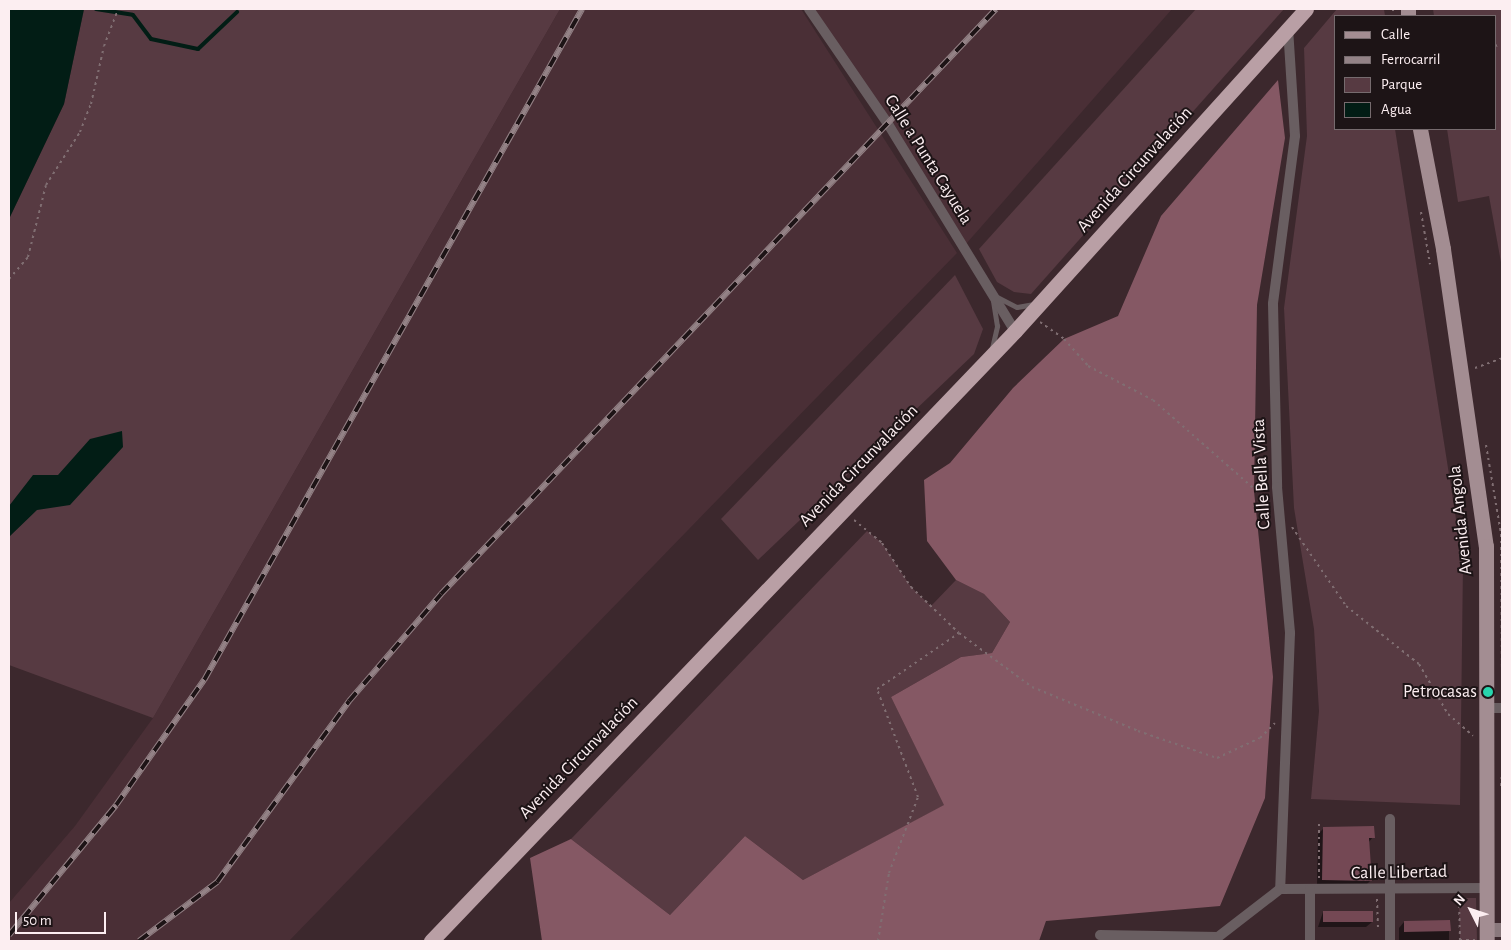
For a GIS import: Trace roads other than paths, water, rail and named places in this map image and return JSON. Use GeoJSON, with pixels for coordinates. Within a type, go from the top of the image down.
{"type":"FeatureCollection","features":[{"type":"Feature","properties":{"kind":"highway","name":"Avenida Circunvalación"},"geometry":{"type":"LineString","coordinates":[[431,941],[1015,331],[1306,9]]}},
{"type":"Feature","properties":{"kind":"main road","name":"Avenida Angola"},"geometry":{"type":"LineString","coordinates":[[1420,130],[1461,371],[1486,546],[1496,708],[1488,888],[1488,933]]}},
{"type":"Feature","properties":{"kind":"street","name":"Calle a Punta Cayuela"},"geometry":{"type":"LineString","coordinates":[[810,9],[888,124],[1015,331]]}},
{"type":"Feature","properties":{"kind":"street","name":"Calle Bella Vista"},"geometry":{"type":"LineString","coordinates":[[1280,889],[1290,633],[1277,487],[1273,304],[1295,136],[1288,28]]}},
{"type":"Feature","properties":{"kind":"street"},"geometry":{"type":"LineString","coordinates":[[1390,819],[1390,941]]}},
{"type":"Feature","properties":{"kind":"street","name":"Calle Libertad"},"geometry":{"type":"LineString","coordinates":[[1310,889],[1390,891],[1488,888]]}},
{"type":"Feature","properties":{"kind":"street"},"geometry":{"type":"LineString","coordinates":[[1100,935],[1218,937],[1280,889],[1310,889],[1310,941]]}},
{"type":"Feature","properties":{"kind":"lane"},"geometry":{"type":"LineString","coordinates":[[992,295],[1017,307],[1040,303]]}},
{"type":"Feature","properties":{"kind":"lane"},"geometry":{"type":"LineString","coordinates":[[990,357],[997,326],[992,295]]}},
{"type":"Feature","properties":{"kind":"water"},"geometry":{"type":"Polygon","coordinates":[[[9,9],[84,9],[64,104],[9,219],[9,9]]]}},
{"type":"Feature","properties":{"kind":"water"},"geometry":{"type":"Polygon","coordinates":[[[122,431],[123,447],[70,505],[37,510],[9,537],[9,506],[33,475],[58,475],[90,439],[122,431]]]}},
{"type":"Feature","properties":{"kind":"waterway"},"geometry":{"type":"LineString","coordinates":[[96,9],[133,15],[151,39],[198,49],[237,12]]}},
{"type":"Feature","properties":{"kind":"railway"},"geometry":{"type":"LineString","coordinates":[[9,935],[116,805],[204,680],[582,9]]}},
{"type":"Feature","properties":{"kind":"railway"},"geometry":{"type":"LineString","coordinates":[[139,941],[217,882],[349,701],[441,594],[996,9]]}},
{"type":"Feature","properties":{"kind":"place","name":"Petrocasas"},"geometry":{"type":"Point","coordinates":[1488,692]}}]}
